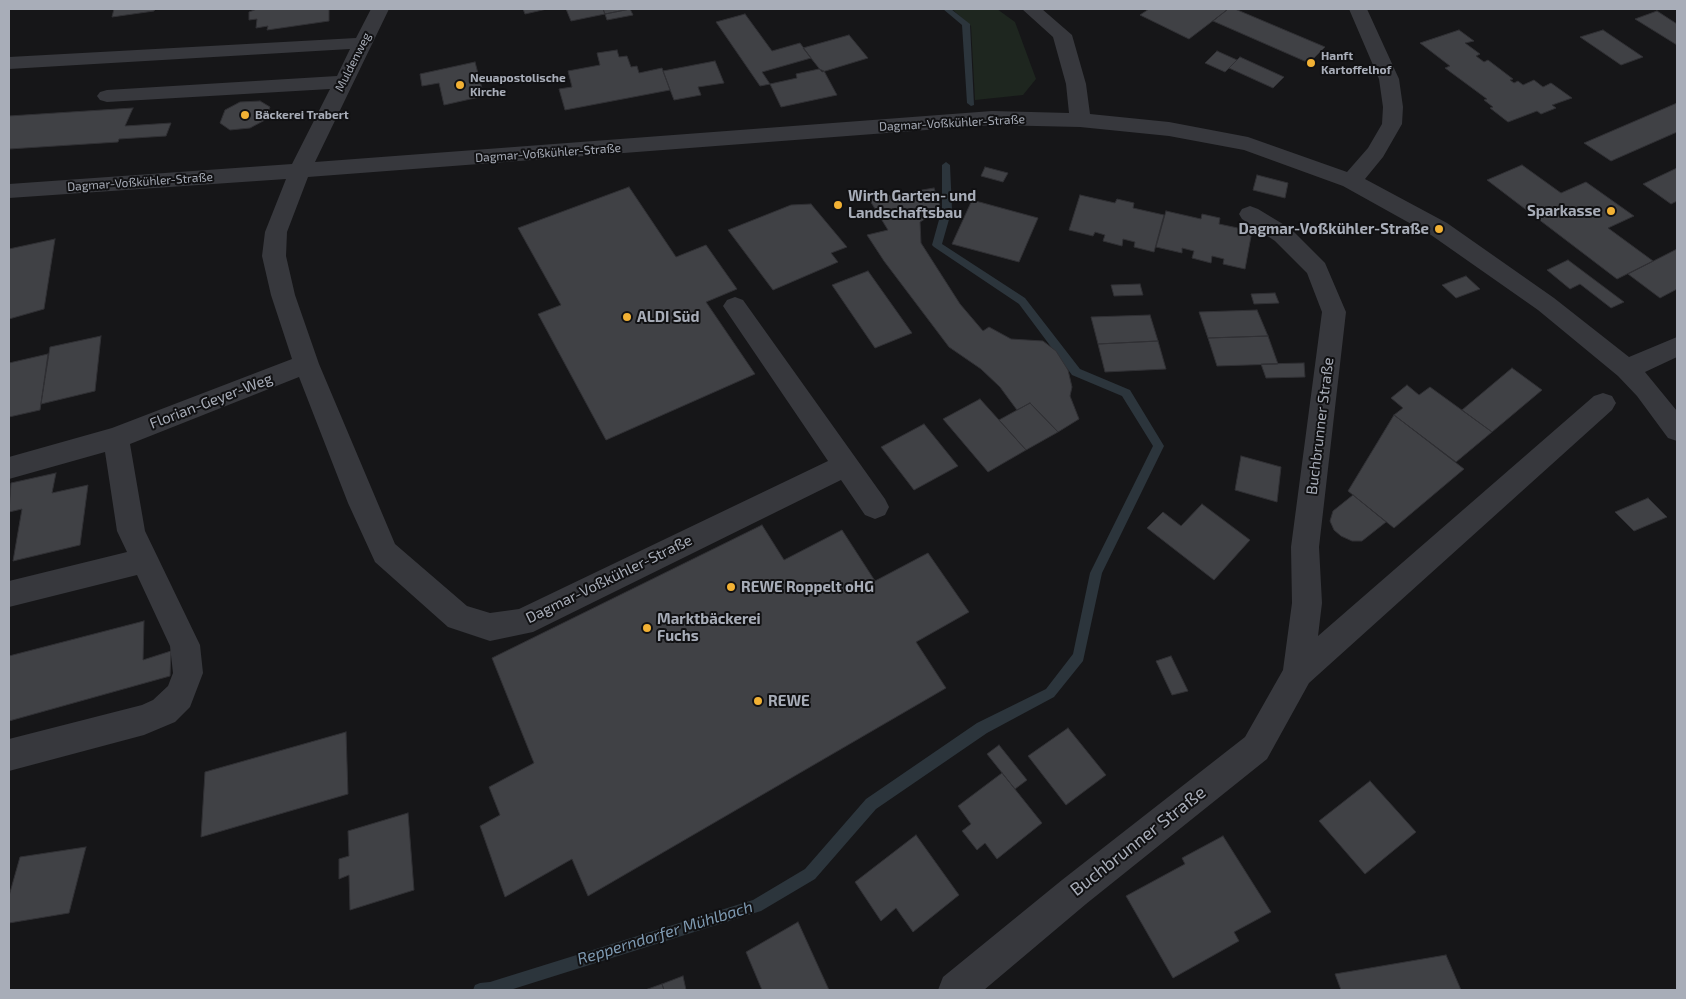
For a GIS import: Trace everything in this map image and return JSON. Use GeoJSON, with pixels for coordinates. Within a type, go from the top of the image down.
{"type":"FeatureCollection","features":[{"type":"Feature","properties":{"kind":"street","name":"Muldenweg"},"geometry":{"type":"LineString","coordinates":[[300,170],[380,9]]}},
{"type":"Feature","properties":{"kind":"street"},"geometry":{"type":"LineString","coordinates":[[1031,9],[1062,36],[1076,84],[1080,120]]}},
{"type":"Feature","properties":{"kind":"street"},"geometry":{"type":"LineString","coordinates":[[1351,181],[1376,152],[1392,124],[1393,107],[1389,78],[1358,9]]}},
{"type":"Feature","properties":{"kind":"street"},"geometry":{"type":"LineString","coordinates":[[9,63],[362,43]]}},
{"type":"Feature","properties":{"kind":"street"},"geometry":{"type":"LineString","coordinates":[[107,96],[343,82]]}},
{"type":"Feature","properties":{"kind":"street","name":"Dagmar-Voßkühler-Straße"},"geometry":{"type":"LineString","coordinates":[[9,191],[598,149],[992,118],[1080,120],[1169,129],[1248,144],[1351,181],[1439,229],[1546,304],[1627,369],[1677,430]]}},
{"type":"Feature","properties":{"kind":"street","name":"Dagmar-Voßkühler-Straße"},"geometry":{"type":"LineString","coordinates":[[300,170],[276,232],[274,256],[283,295],[306,364],[362,503],[385,553],[458,617],[490,627],[522,622],[846,466]]}},
{"type":"Feature","properties":{"kind":"street","name":"Buchbrunner Straße"},"geometry":{"type":"LineString","coordinates":[[1250,214],[1283,235],[1317,268],[1334,312],[1305,547],[1307,603],[1298,674]]}},
{"type":"Feature","properties":{"kind":"street"},"geometry":{"type":"LineString","coordinates":[[735,306],[875,507]]}},
{"type":"Feature","properties":{"kind":"street"},"geometry":{"type":"LineString","coordinates":[[1627,369],[1677,346]]}},
{"type":"Feature","properties":{"kind":"street","name":"Florian-Geyer-Weg"},"geometry":{"type":"LineString","coordinates":[[9,468],[116,438],[306,364]]}},
{"type":"Feature","properties":{"kind":"street","name":"Buchbrunner Straße"},"geometry":{"type":"LineString","coordinates":[[956,990],[1074,892],[1256,748],[1298,674],[1603,403]]}},
{"type":"Feature","properties":{"kind":"street"},"geometry":{"type":"LineString","coordinates":[[9,756],[144,720],[164,711],[178,696],[188,673],[185,645],[131,531],[116,438]]}},
{"type":"Feature","properties":{"kind":"street"},"geometry":{"type":"LineString","coordinates":[[9,594],[145,560]]}},
{"type":"Feature","properties":{"kind":"shaded area"},"geometry":{"type":"Polygon","coordinates":[[[952,9],[997,9],[1015,22],[1036,79],[1023,95],[975,100],[971,26],[952,9]]]}},
{"type":"Feature","properties":{"kind":"building"},"geometry":{"type":"Polygon","coordinates":[[[114,9],[155,9],[154,11],[112,17],[114,9]]]}},
{"type":"Feature","properties":{"kind":"building"},"geometry":{"type":"Polygon","coordinates":[[[257,9],[329,9],[329,21],[267,30],[268,26],[256,28],[257,19],[249,20],[249,12],[257,9]]]}},
{"type":"Feature","properties":{"kind":"building"},"geometry":{"type":"Polygon","coordinates":[[[523,9],[547,9],[525,14],[523,9]]]}},
{"type":"Feature","properties":{"kind":"building"},"geometry":{"type":"Polygon","coordinates":[[[566,9],[603,9],[605,14],[571,21],[566,9]]]}},
{"type":"Feature","properties":{"kind":"building"},"geometry":{"type":"Polygon","coordinates":[[[603,9],[630,9],[605,14],[603,9]]]}},
{"type":"Feature","properties":{"kind":"building"},"geometry":{"type":"Polygon","coordinates":[[[630,9],[633,15],[607,20],[605,14],[630,9]]]}},
{"type":"Feature","properties":{"kind":"building"},"geometry":{"type":"Polygon","coordinates":[[[1149,9],[1227,10],[1189,39],[1140,15],[1149,9]]]}},
{"type":"Feature","properties":{"kind":"building"},"geometry":{"type":"Polygon","coordinates":[[[1228,9],[1235,9],[1325,47],[1309,63],[1213,21],[1228,9]]]}},
{"type":"Feature","properties":{"kind":"building"},"geometry":{"type":"Polygon","coordinates":[[[1657,11],[1677,24],[1677,45],[1635,19],[1657,11]]]}},
{"type":"Feature","properties":{"kind":"building"},"geometry":{"type":"Polygon","coordinates":[[[745,14],[772,51],[800,43],[811,58],[762,72],[770,84],[760,86],[716,22],[745,14]]]}},
{"type":"Feature","properties":{"kind":"building"},"geometry":{"type":"Polygon","coordinates":[[[1459,30],[1474,41],[1465,43],[1480,54],[1476,56],[1484,62],[1488,60],[1513,79],[1510,80],[1514,83],[1518,81],[1523,85],[1534,80],[1543,87],[1551,83],[1572,98],[1552,105],[1556,108],[1541,114],[1537,111],[1508,122],[1490,108],[1493,107],[1484,100],[1487,99],[1445,68],[1450,66],[1420,43],[1459,30]]]}},
{"type":"Feature","properties":{"kind":"building"},"geometry":{"type":"Polygon","coordinates":[[[1603,30],[1643,57],[1621,65],[1580,37],[1603,30]]]}},
{"type":"Feature","properties":{"kind":"building"},"geometry":{"type":"Polygon","coordinates":[[[849,35],[868,58],[822,72],[803,48],[849,35]]]}},
{"type":"Feature","properties":{"kind":"building"},"geometry":{"type":"Polygon","coordinates":[[[617,50],[619,57],[627,56],[631,67],[637,66],[639,73],[662,68],[670,90],[565,110],[559,89],[572,87],[568,71],[600,65],[597,53],[617,50]]]}},
{"type":"Feature","properties":{"kind":"building"},"geometry":{"type":"Polygon","coordinates":[[[1217,51],[1237,60],[1225,72],[1205,63],[1217,51]]]}},
{"type":"Feature","properties":{"kind":"building"},"geometry":{"type":"Polygon","coordinates":[[[1240,57],[1284,77],[1273,88],[1229,68],[1240,57]]]}},
{"type":"Feature","properties":{"kind":"building"},"geometry":{"type":"Polygon","coordinates":[[[715,61],[724,83],[698,87],[701,95],[674,100],[663,71],[715,61]]]}},
{"type":"Feature","properties":{"kind":"building","name":"Neuapostolische Kirche"},"geometry":{"type":"Polygon","coordinates":[[[475,62],[484,96],[444,105],[439,83],[422,86],[420,74],[475,62]]]}},
{"type":"Feature","properties":{"kind":"building"},"geometry":{"type":"Polygon","coordinates":[[[819,69],[824,71],[837,95],[781,107],[770,84],[797,78],[796,74],[819,69]]]}},
{"type":"Feature","properties":{"kind":"building","name":"Bäckerei Trabert"},"geometry":{"type":"Polygon","coordinates":[[[260,101],[270,107],[265,120],[250,128],[230,130],[220,123],[225,110],[240,102],[260,101]]]}},
{"type":"Feature","properties":{"kind":"building"},"geometry":{"type":"Polygon","coordinates":[[[1677,103],[1677,132],[1611,161],[1584,143],[1677,103]]]}},
{"type":"Feature","properties":{"kind":"building"},"geometry":{"type":"Polygon","coordinates":[[[133,108],[125,126],[171,123],[166,136],[119,139],[118,142],[9,149],[9,116],[133,108]]]}},
{"type":"Feature","properties":{"kind":"building"},"geometry":{"type":"Polygon","coordinates":[[[1522,165],[1561,193],[1586,182],[1634,216],[1608,228],[1653,261],[1617,279],[1487,180],[1522,165]]]}},
{"type":"Feature","properties":{"kind":"building"},"geometry":{"type":"Polygon","coordinates":[[[985,167],[1008,173],[1003,182],[981,176],[985,167]]]}},
{"type":"Feature","properties":{"kind":"building"},"geometry":{"type":"Polygon","coordinates":[[[1677,168],[1677,201],[1671,204],[1643,184],[1677,168]]]}},
{"type":"Feature","properties":{"kind":"building"},"geometry":{"type":"Polygon","coordinates":[[[1257,175],[1288,183],[1285,198],[1253,190],[1257,175]]]}},
{"type":"Feature","properties":{"kind":"building"},"geometry":{"type":"Polygon","coordinates":[[[629,187],[676,257],[706,245],[737,289],[706,302],[755,374],[606,440],[538,314],[561,305],[518,228],[629,187]]]}},
{"type":"Feature","properties":{"kind":"building"},"geometry":{"type":"Polygon","coordinates":[[[934,188],[941,209],[920,222],[921,243],[960,304],[983,331],[989,327],[1011,339],[1043,341],[1056,351],[1068,370],[1072,387],[1070,396],[1079,419],[1058,432],[1030,403],[1017,410],[1000,387],[981,369],[949,347],[884,261],[867,235],[888,230],[869,199],[934,188]]]}},
{"type":"Feature","properties":{"kind":"building"},"geometry":{"type":"Polygon","coordinates":[[[1080,195],[1115,203],[1117,199],[1134,203],[1133,208],[1164,215],[1154,252],[1134,247],[1135,242],[1123,239],[1122,246],[1103,241],[1105,235],[1095,232],[1093,236],[1069,230],[1080,195]]]}},
{"type":"Feature","properties":{"kind":"building"},"geometry":{"type":"Polygon","coordinates":[[[972,200],[1038,218],[1019,262],[952,244],[972,200]]]}},
{"type":"Feature","properties":{"kind":"building"},"geometry":{"type":"Polygon","coordinates":[[[811,204],[847,247],[831,253],[838,262],[773,290],[728,230],[791,205],[811,204]]]}},
{"type":"Feature","properties":{"kind":"building"},"geometry":{"type":"Polygon","coordinates":[[[1166,211],[1201,219],[1202,214],[1220,218],[1219,224],[1252,231],[1245,269],[1223,264],[1224,259],[1212,256],[1211,263],[1192,258],[1194,251],[1182,248],[1182,253],[1156,247],[1166,211]]]}},
{"type":"Feature","properties":{"kind":"building"},"geometry":{"type":"Polygon","coordinates":[[[55,239],[44,309],[9,319],[9,249],[55,239]]]}},
{"type":"Feature","properties":{"kind":"building"},"geometry":{"type":"Polygon","coordinates":[[[1677,249],[1677,289],[1660,298],[1628,274],[1677,249]]]}},
{"type":"Feature","properties":{"kind":"building"},"geometry":{"type":"Polygon","coordinates":[[[1568,260],[1624,302],[1611,308],[1580,284],[1570,289],[1547,270],[1568,260]]]}},
{"type":"Feature","properties":{"kind":"building"},"geometry":{"type":"Polygon","coordinates":[[[868,271],[912,333],[875,348],[832,285],[868,271]]]}},
{"type":"Feature","properties":{"kind":"building"},"geometry":{"type":"Polygon","coordinates":[[[1466,276],[1480,289],[1456,298],[1442,285],[1466,276]]]}},
{"type":"Feature","properties":{"kind":"building"},"geometry":{"type":"Polygon","coordinates":[[[1140,284],[1143,295],[1114,296],[1111,285],[1140,284]]]}},
{"type":"Feature","properties":{"kind":"building"},"geometry":{"type":"Polygon","coordinates":[[[1275,293],[1279,303],[1254,304],[1251,294],[1275,293]]]}},
{"type":"Feature","properties":{"kind":"building"},"geometry":{"type":"Polygon","coordinates":[[[1257,310],[1268,336],[1208,338],[1199,312],[1257,310]]]}},
{"type":"Feature","properties":{"kind":"building"},"geometry":{"type":"Polygon","coordinates":[[[1150,315],[1158,341],[1098,344],[1091,317],[1150,315]]]}},
{"type":"Feature","properties":{"kind":"building"},"geometry":{"type":"Polygon","coordinates":[[[101,336],[95,391],[41,404],[50,347],[101,336]]]}},
{"type":"Feature","properties":{"kind":"building"},"geometry":{"type":"Polygon","coordinates":[[[1268,336],[1278,364],[1217,366],[1208,338],[1268,336]]]}},
{"type":"Feature","properties":{"kind":"building"},"geometry":{"type":"Polygon","coordinates":[[[1158,341],[1166,369],[1105,372],[1098,344],[1158,341]]]}},
{"type":"Feature","properties":{"kind":"building"},"geometry":{"type":"Polygon","coordinates":[[[48,354],[40,410],[9,417],[9,363],[48,354]]]}},
{"type":"Feature","properties":{"kind":"building"},"geometry":{"type":"Polygon","coordinates":[[[1304,363],[1305,377],[1266,378],[1261,364],[1304,363]]]}},
{"type":"Feature","properties":{"kind":"building"},"geometry":{"type":"Polygon","coordinates":[[[1512,368],[1542,390],[1492,432],[1462,410],[1512,368]]]}},
{"type":"Feature","properties":{"kind":"building"},"geometry":{"type":"Polygon","coordinates":[[[1407,385],[1419,395],[1430,387],[1492,432],[1456,462],[1394,415],[1403,408],[1391,398],[1407,385]]]}},
{"type":"Feature","properties":{"kind":"building"},"geometry":{"type":"Polygon","coordinates":[[[980,399],[1026,450],[988,472],[943,419],[980,399]]]}},
{"type":"Feature","properties":{"kind":"building"},"geometry":{"type":"Polygon","coordinates":[[[1030,403],[1058,432],[1026,450],[999,420],[1030,403]]]}},
{"type":"Feature","properties":{"kind":"building"},"geometry":{"type":"Polygon","coordinates":[[[1394,415],[1464,469],[1394,528],[1348,491],[1394,415]]]}},
{"type":"Feature","properties":{"kind":"building"},"geometry":{"type":"Polygon","coordinates":[[[924,424],[958,466],[914,490],[881,447],[924,424]]]}},
{"type":"Feature","properties":{"kind":"building"},"geometry":{"type":"Polygon","coordinates":[[[1241,456],[1281,467],[1277,502],[1235,490],[1241,456]]]}},
{"type":"Feature","properties":{"kind":"building"},"geometry":{"type":"Polygon","coordinates":[[[56,473],[52,493],[88,485],[80,545],[13,561],[22,509],[9,512],[11,483],[56,473]]]}},
{"type":"Feature","properties":{"kind":"building"},"geometry":{"type":"Polygon","coordinates":[[[1353,495],[1386,522],[1362,541],[1352,541],[1341,536],[1334,530],[1330,521],[1333,511],[1353,495]]]}},
{"type":"Feature","properties":{"kind":"building"},"geometry":{"type":"Polygon","coordinates":[[[1648,498],[1667,517],[1634,531],[1615,512],[1648,498]]]}},
{"type":"Feature","properties":{"kind":"building"},"geometry":{"type":"Polygon","coordinates":[[[1202,504],[1250,540],[1214,580],[1147,528],[1163,512],[1181,526],[1202,504]]]}},
{"type":"Feature","properties":{"kind":"building"},"geometry":{"type":"Polygon","coordinates":[[[762,525],[784,560],[842,530],[875,581],[928,553],[969,612],[916,642],[946,688],[588,896],[572,859],[505,897],[480,826],[500,815],[489,787],[534,763],[492,658],[762,525]]]}},
{"type":"Feature","properties":{"kind":"building"},"geometry":{"type":"Polygon","coordinates":[[[144,621],[143,660],[171,651],[170,676],[9,721],[9,656],[144,621]]]}},
{"type":"Feature","properties":{"kind":"building"},"geometry":{"type":"Polygon","coordinates":[[[1171,656],[1188,691],[1172,695],[1156,661],[1171,656]]]}},
{"type":"Feature","properties":{"kind":"building"},"geometry":{"type":"Polygon","coordinates":[[[1068,728],[1106,775],[1066,805],[1028,756],[1068,728]]]}},
{"type":"Feature","properties":{"kind":"building"},"geometry":{"type":"Polygon","coordinates":[[[346,732],[348,794],[201,837],[205,772],[346,732]]]}},
{"type":"Feature","properties":{"kind":"building"},"geometry":{"type":"Polygon","coordinates":[[[999,745],[1027,780],[1015,789],[987,754],[999,745]]]}},
{"type":"Feature","properties":{"kind":"building"},"geometry":{"type":"Polygon","coordinates":[[[1002,773],[1042,823],[997,859],[985,843],[977,850],[962,831],[971,824],[958,806],[1002,773]]]}},
{"type":"Feature","properties":{"kind":"building"},"geometry":{"type":"Polygon","coordinates":[[[1370,781],[1416,832],[1365,874],[1319,821],[1370,781]]]}},
{"type":"Feature","properties":{"kind":"building"},"geometry":{"type":"Polygon","coordinates":[[[408,813],[414,890],[350,910],[349,875],[339,879],[339,859],[349,856],[348,831],[408,813]]]}},
{"type":"Feature","properties":{"kind":"building"},"geometry":{"type":"Polygon","coordinates":[[[916,835],[959,895],[913,932],[896,908],[881,921],[855,882],[916,835]]]}},
{"type":"Feature","properties":{"kind":"building"},"geometry":{"type":"Polygon","coordinates":[[[1223,836],[1271,912],[1234,932],[1239,941],[1173,978],[1126,896],[1185,864],[1182,858],[1223,836]]]}},
{"type":"Feature","properties":{"kind":"building"},"geometry":{"type":"Polygon","coordinates":[[[86,847],[69,913],[9,923],[9,896],[20,857],[86,847]]]}},
{"type":"Feature","properties":{"kind":"building"},"geometry":{"type":"Polygon","coordinates":[[[798,922],[829,990],[762,990],[746,952],[798,922]]]}},
{"type":"Feature","properties":{"kind":"building"},"geometry":{"type":"Polygon","coordinates":[[[1446,955],[1461,990],[1341,990],[1335,974],[1446,955]]]}},
{"type":"Feature","properties":{"kind":"building"},"geometry":{"type":"Polygon","coordinates":[[[683,976],[686,990],[664,990],[662,984],[683,976]]]}},
{"type":"Feature","properties":{"kind":"building"},"geometry":{"type":"Polygon","coordinates":[[[662,984],[664,990],[645,990],[662,984]]]}},
{"type":"Feature","properties":{"kind":"waterway","name":"Repperndorfer Mühlbach"},"geometry":{"type":"LineString","coordinates":[[947,9],[966,24],[971,103]]}},
{"type":"Feature","properties":{"kind":"waterway","name":"Repperndorfer Mühlbach"},"geometry":{"type":"LineString","coordinates":[[480,990],[490,989],[756,906],[810,874],[871,804],[982,728],[1050,693],[1079,657],[1096,573],[1159,446],[1126,393],[1076,372],[1022,301],[937,245],[947,209],[946,165]]}},
{"type":"Feature","properties":{"kind":"place","name":"Hanft Kartoffelhof"},"geometry":{"type":"Point","coordinates":[1311,63]}},
{"type":"Feature","properties":{"kind":"place","name":"Neuapostolische Kirche"},"geometry":{"type":"Point","coordinates":[460,85]}},
{"type":"Feature","properties":{"kind":"place","name":"Bäckerei Trabert"},"geometry":{"type":"Point","coordinates":[245,115]}},
{"type":"Feature","properties":{"kind":"place","name":"Wirth Garten- und Landschaftsbau"},"geometry":{"type":"Point","coordinates":[838,205]}},
{"type":"Feature","properties":{"kind":"place","name":"Sparkasse"},"geometry":{"type":"Point","coordinates":[1611,211]}},
{"type":"Feature","properties":{"kind":"place","name":"Dagmar-Voßkühler-Straße"},"geometry":{"type":"Point","coordinates":[1439,229]}},
{"type":"Feature","properties":{"kind":"place","name":"ALDI Süd"},"geometry":{"type":"Point","coordinates":[627,317]}},
{"type":"Feature","properties":{"kind":"place","name":"REWE Roppelt oHG"},"geometry":{"type":"Point","coordinates":[731,587]}},
{"type":"Feature","properties":{"kind":"place","name":"Marktbäckerei Fuchs"},"geometry":{"type":"Point","coordinates":[647,628]}},
{"type":"Feature","properties":{"kind":"place","name":"REWE"},"geometry":{"type":"Point","coordinates":[758,701]}}]}
